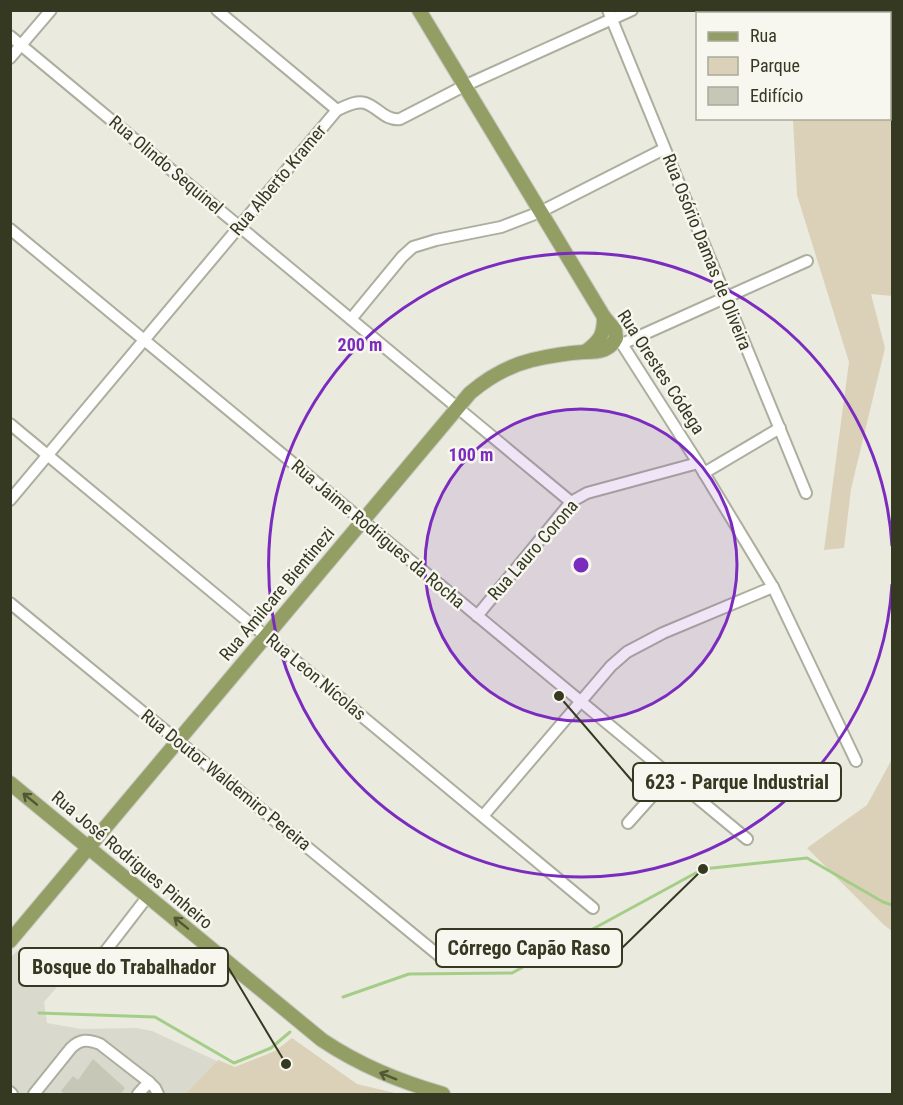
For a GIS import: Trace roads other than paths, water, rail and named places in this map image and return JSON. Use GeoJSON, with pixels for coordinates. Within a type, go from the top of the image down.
{"type":"FeatureCollection","features":[{"type":"Feature","properties":{"kind":"main road","name":"Rua Orestes Códega"},"geometry":{"type":"LineString","coordinates":[[420,10],[540,212],[604,317],[615,330],[618,342]]}},
{"type":"Feature","properties":{"kind":"main road"},"geometry":{"type":"LineString","coordinates":[[585,352],[604,332],[604,317]]}},
{"type":"Feature","properties":{"kind":"main road","name":"Rua Amilcare Bientinezi"},"geometry":{"type":"LineString","coordinates":[[10,941],[470,393],[499,372],[533,360],[601,351],[618,342]]}},
{"type":"Feature","properties":{"kind":"main road","name":"Rua José Rodrigues Pinheiro"},"geometry":{"type":"LineString","coordinates":[[10,783],[306,1027],[372,1069],[443,1095]]}},
{"type":"Feature","properties":{"kind":"street"},"geometry":{"type":"LineString","coordinates":[[10,58],[51,10]]}},
{"type":"Feature","properties":{"kind":"street"},"geometry":{"type":"LineString","coordinates":[[217,10],[337,111]]}},
{"type":"Feature","properties":{"kind":"street","name":"Rua Alberto Kramer"},"geometry":{"type":"LineString","coordinates":[[10,500],[337,111],[350,104],[365,103],[386,117],[393,120],[400,119],[610,15],[632,10]]}},
{"type":"Feature","properties":{"kind":"street","name":"Rua Osório Damas de Oliveira"},"geometry":{"type":"LineString","coordinates":[[610,15],[806,493]]}},
{"type":"Feature","properties":{"kind":"street","name":"Rua Olindo Sequinel"},"geometry":{"type":"LineString","coordinates":[[10,36],[571,502]]}},
{"type":"Feature","properties":{"kind":"street"},"geometry":{"type":"LineString","coordinates":[[351,319],[413,247],[501,227],[540,212],[664,149]]}},
{"type":"Feature","properties":{"kind":"street","name":"Rua Jaime Rodrigues da Rocha"},"geometry":{"type":"LineString","coordinates":[[10,229],[747,839]]}},
{"type":"Feature","properties":{"kind":"street","name":"Rua Amilcare Bientinezi"},"geometry":{"type":"LineString","coordinates":[[618,342],[726,298],[807,261]]}},
{"type":"Feature","properties":{"kind":"street","name":"Rua Orestes Códega"},"geometry":{"type":"LineString","coordinates":[[618,342],[701,468],[773,587],[856,761]]}},
{"type":"Feature","properties":{"kind":"street","name":"Rua Leon Nícolas"},"geometry":{"type":"LineString","coordinates":[[10,424],[593,908]]}},
{"type":"Feature","properties":{"kind":"street","name":"Rua Lauro Corona"},"geometry":{"type":"LineString","coordinates":[[477,616],[571,502],[587,493],[701,468],[780,428]]}},
{"type":"Feature","properties":{"kind":"street"},"geometry":{"type":"LineString","coordinates":[[483,816],[618,660],[638,645],[663,633],[773,587]]}},
{"type":"Feature","properties":{"kind":"street","name":"Rua Doutor Waldemiro Pereira"},"geometry":{"type":"LineString","coordinates":[[10,603],[442,958]]}},
{"type":"Feature","properties":{"kind":"street"},"geometry":{"type":"LineString","coordinates":[[627,823],[670,776]]}},
{"type":"Feature","properties":{"kind":"street"},"geometry":{"type":"LineString","coordinates":[[84,979],[148,896]]}},
{"type":"Feature","properties":{"kind":"street"},"geometry":{"type":"LineString","coordinates":[[34,1095],[71,1048],[84,1040],[100,1044],[155,1088],[159,1095]]}},
{"type":"Feature","properties":{"kind":"street"},"geometry":{"type":"LineString","coordinates":[[138,1095],[148,1082]]}},
{"type":"Feature","properties":{"kind":"waterway"},"geometry":{"type":"LineString","coordinates":[[343,997],[409,974],[512,973],[703,869],[807,858],[892,905]]}},
{"type":"Feature","properties":{"kind":"waterway"},"geometry":{"type":"LineString","coordinates":[[39,1013],[155,1017],[234,1063],[271,1048],[290,1032]]}},
{"type":"Feature","properties":{"kind":"place","name":"623 - Parque Industrial"},"geometry":{"type":"Point","coordinates":[559,696]}},
{"type":"Feature","properties":{"kind":"place","name":"Córrego Capão Raso"},"geometry":{"type":"Point","coordinates":[703,869]}},
{"type":"Feature","properties":{"kind":"place","name":"Bosque do Trabalhador"},"geometry":{"type":"Point","coordinates":[286,1064]}}]}
